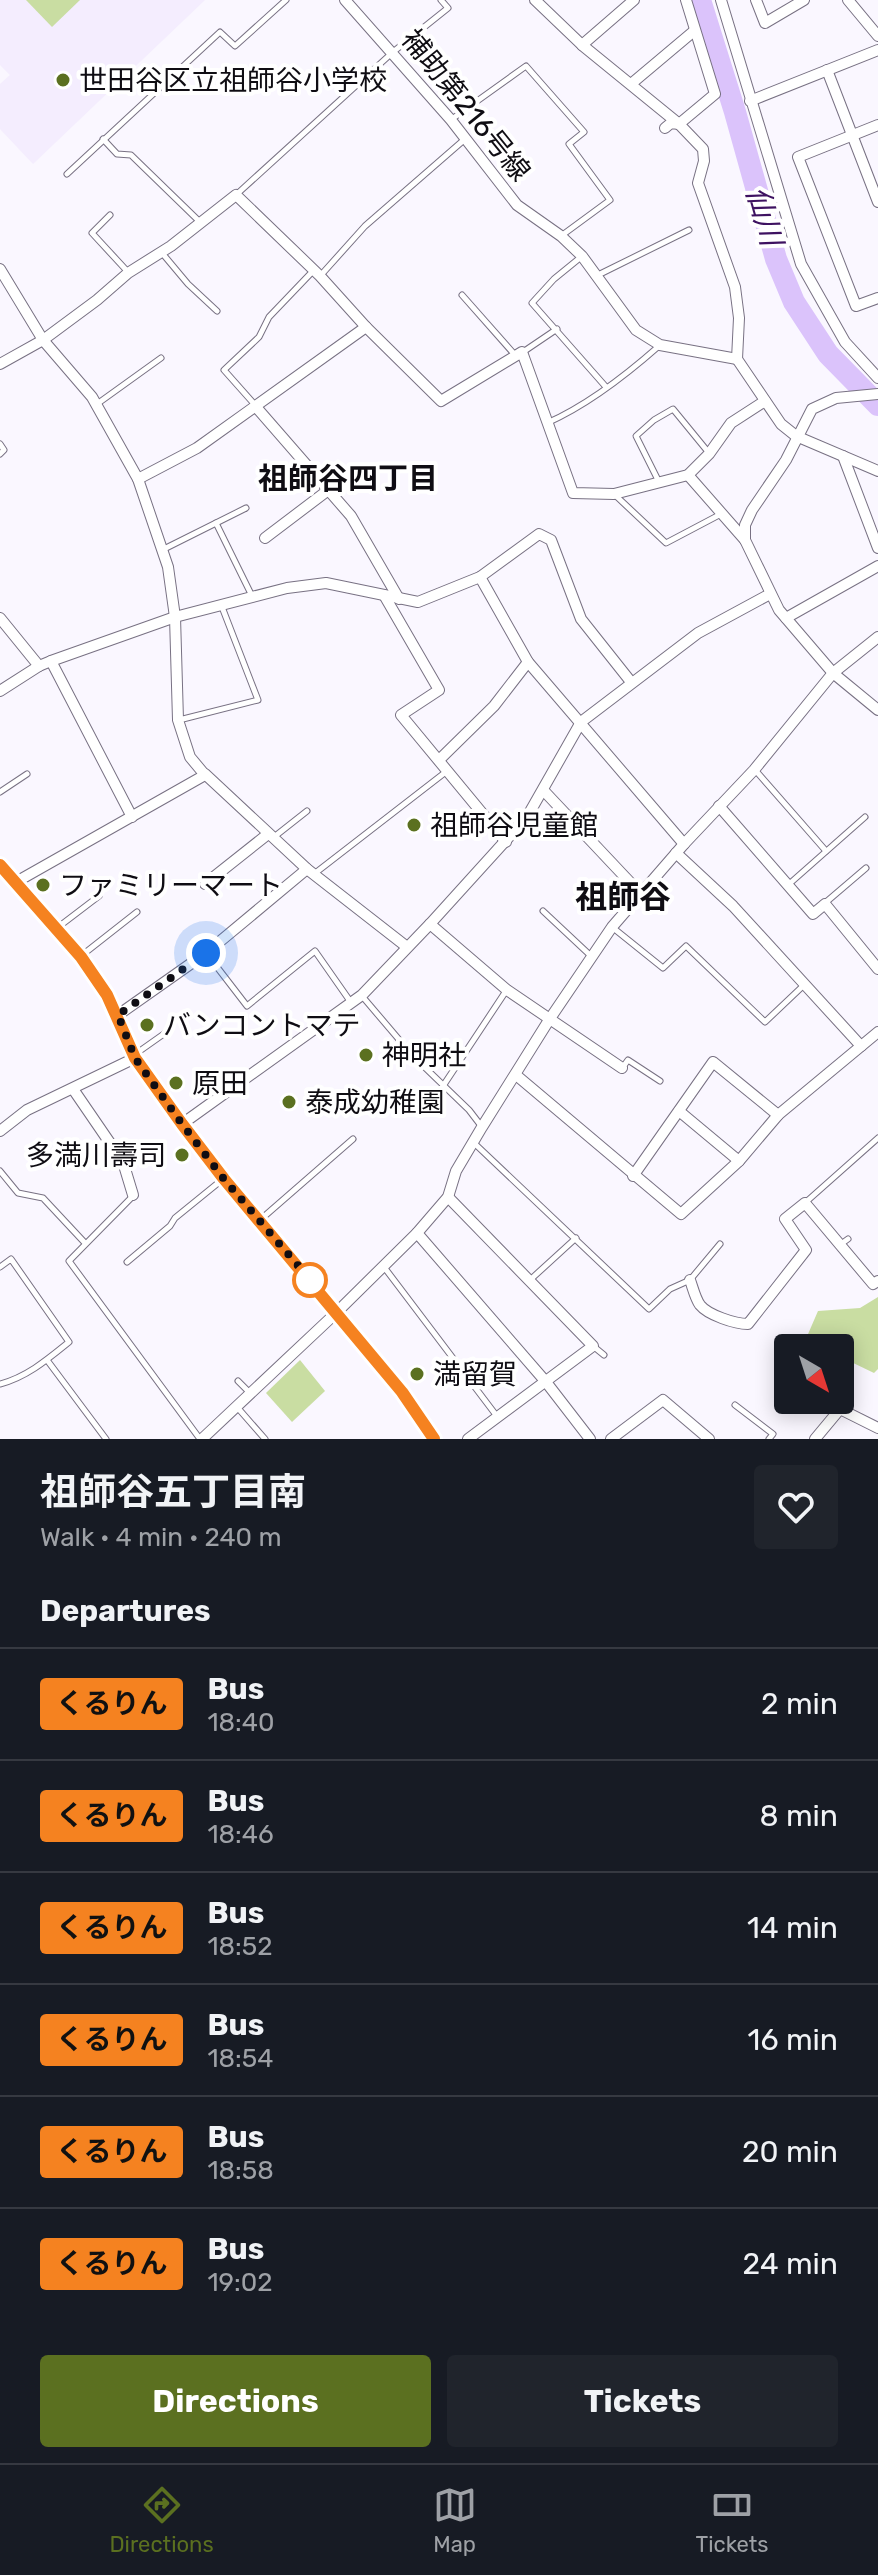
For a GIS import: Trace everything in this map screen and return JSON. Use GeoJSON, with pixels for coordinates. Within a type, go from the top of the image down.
{"type":"FeatureCollection","features":[{"type":"Feature","properties":{"kind":"street","name":"補助第216号線"},"geometry":{"type":"LineString","coordinates":[[345,0],[451,120],[517,205],[561,236],[582,256],[636,330],[660,345]]}},
{"type":"Feature","properties":{"kind":"street"},"geometry":{"type":"LineString","coordinates":[[535,0],[582,45],[679,124],[703,149],[704,161],[698,183],[735,287],[739,318],[737,359],[781,424],[796,436],[878,471]]}},
{"type":"Feature","properties":{"kind":"street"},"geometry":{"type":"LineString","coordinates":[[582,45],[634,0]]}},
{"type":"Feature","properties":{"kind":"street"},"geometry":{"type":"LineString","coordinates":[[665,128],[671,123],[679,124],[715,94],[686,0]]}},
{"type":"Feature","properties":{"kind":"street"},"geometry":{"type":"LineString","coordinates":[[721,0],[801,264],[845,342],[878,378]]}},
{"type":"Feature","properties":{"kind":"street"},"geometry":{"type":"LineString","coordinates":[[756,0],[765,23],[804,0]]}},
{"type":"Feature","properties":{"kind":"street"},"geometry":{"type":"LineString","coordinates":[[848,0],[878,36]]}},
{"type":"Feature","properties":{"kind":"street"},"geometry":{"type":"LineString","coordinates":[[631,84],[694,31]]}},
{"type":"Feature","properties":{"kind":"street"},"geometry":{"type":"LineString","coordinates":[[750,101],[878,50]]}},
{"type":"Feature","properties":{"kind":"street"},"geometry":{"type":"LineString","coordinates":[[827,70],[878,200]]}},
{"type":"Feature","properties":{"kind":"street"},"geometry":{"type":"LineString","coordinates":[[878,125],[798,157],[856,306],[878,298]]}},
{"type":"Feature","properties":{"kind":"street"},"geometry":{"type":"LineString","coordinates":[[0,364],[43,340],[128,273],[236,195],[441,401],[519,354],[573,493],[614,494],[688,475],[709,454],[731,423],[765,401]]}},
{"type":"Feature","properties":{"kind":"street"},"geometry":{"type":"LineString","coordinates":[[1,274],[43,340],[96,404],[138,479],[168,567],[175,617],[178,720],[190,757],[311,872],[407,947]]}},
{"type":"Feature","properties":{"kind":"street"},"geometry":{"type":"LineString","coordinates":[[138,479],[197,448],[366,327]]}},
{"type":"Feature","properties":{"kind":"street"},"geometry":{"type":"LineString","coordinates":[[660,345],[737,359]]}},
{"type":"Feature","properties":{"kind":"street"},"geometry":{"type":"LineString","coordinates":[[745,540],[745,525],[752,510],[780,469],[808,414],[818,404],[851,396],[878,394]]}},
{"type":"Feature","properties":{"kind":"street"},"geometry":{"type":"LineString","coordinates":[[256,407],[351,516],[399,599]]}},
{"type":"Feature","properties":{"kind":"street"},"geometry":{"type":"LineString","coordinates":[[843,456],[878,548]]}},
{"type":"Feature","properties":{"kind":"street"},"geometry":{"type":"LineString","coordinates":[[688,475],[745,540],[770,594],[786,618],[833,673],[878,710]]}},
{"type":"Feature","properties":{"kind":"street"},"geometry":{"type":"LineString","coordinates":[[265,538],[327,491]]}},
{"type":"Feature","properties":{"kind":"street"},"geometry":{"type":"LineString","coordinates":[[0,691],[51,661],[175,617],[287,588],[326,583],[418,602],[480,577],[539,534],[551,540],[581,619],[631,682]]}},
{"type":"Feature","properties":{"kind":"street"},"geometry":{"type":"LineString","coordinates":[[786,618],[878,566]]}},
{"type":"Feature","properties":{"kind":"street"},"geometry":{"type":"LineString","coordinates":[[480,577],[528,662],[684,844]]}},
{"type":"Feature","properties":{"kind":"street"},"geometry":{"type":"LineString","coordinates":[[182,1124],[362,995],[527,817],[581,722],[698,633],[770,594]]}},
{"type":"Feature","properties":{"kind":"street"},"geometry":{"type":"LineString","coordinates":[[384,595],[439,690],[401,715],[506,842]]}},
{"type":"Feature","properties":{"kind":"street"},"geometry":{"type":"LineString","coordinates":[[0,618],[39,666]]}},
{"type":"Feature","properties":{"kind":"street"},"geometry":{"type":"LineString","coordinates":[[201,1439],[384,1266],[448,1197],[456,1171],[482,1127],[612,927],[754,770],[833,673],[878,637]]}},
{"type":"Feature","properties":{"kind":"street"},"geometry":{"type":"LineString","coordinates":[[51,661],[132,817]]}},
{"type":"Feature","properties":{"kind":"street"},"geometry":{"type":"LineString","coordinates":[[439,760],[494,706],[528,662]]}},
{"type":"Feature","properties":{"kind":"street"},"geometry":{"type":"LineString","coordinates":[[16,882],[205,774]]}},
{"type":"Feature","properties":{"kind":"street"},"geometry":{"type":"LineString","coordinates":[[544,791],[641,894]]}},
{"type":"Feature","properties":{"kind":"street"},"geometry":{"type":"LineString","coordinates":[[719,806],[813,914],[825,904],[878,969]]}},
{"type":"Feature","properties":{"kind":"street"},"geometry":{"type":"LineString","coordinates":[[205,884],[271,836]]}},
{"type":"Feature","properties":{"kind":"street"},"geometry":{"type":"LineString","coordinates":[[676,853],[733,906],[861,1046]]}},
{"type":"Feature","properties":{"kind":"street"},"geometry":{"type":"LineString","coordinates":[[0,865],[81,957],[118,1015],[134,1056],[182,1124],[224,1179],[402,1392],[434,1439]]}},
{"type":"Feature","properties":{"kind":"street"},"geometry":{"type":"LineString","coordinates":[[118,1015],[206,953],[311,872]]}},
{"type":"Feature","properties":{"kind":"street"},"geometry":{"type":"LineString","coordinates":[[430,924],[507,990],[622,1068]]}},
{"type":"Feature","properties":{"kind":"street"},"geometry":{"type":"LineString","coordinates":[[516,1075],[681,1214],[739,1161],[778,1115],[878,1032]]}},
{"type":"Feature","properties":{"kind":"street"},"geometry":{"type":"LineString","coordinates":[[0,1131],[27,1110],[134,1056]]}},
{"type":"Feature","properties":{"kind":"street"},"geometry":{"type":"LineString","coordinates":[[633,1176],[713,1062],[778,1115]]}},
{"type":"Feature","properties":{"kind":"street"},"geometry":{"type":"LineString","coordinates":[[73,1089],[123,1162],[133,1195]]}},
{"type":"Feature","properties":{"kind":"street"},"geometry":{"type":"LineString","coordinates":[[679,1111],[739,1161]]}},
{"type":"Feature","properties":{"kind":"street"},"geometry":{"type":"LineString","coordinates":[[448,1197],[593,1346],[468,1439]]}},
{"type":"Feature","properties":{"kind":"street"},"geometry":{"type":"LineString","coordinates":[[690,1280],[703,1308],[739,1324],[748,1324],[806,1250],[785,1219],[805,1203],[845,1241],[873,1284],[878,1281]]}},
{"type":"Feature","properties":{"kind":"street"},"geometry":{"type":"LineString","coordinates":[[417,1233],[546,1382],[590,1439]]}},
{"type":"Feature","properties":{"kind":"street"},"geometry":{"type":"LineString","coordinates":[[611,1439],[663,1400],[709,1439]]}},
{"type":"Feature","properties":{"kind":"street"},"geometry":{"type":"LineString","coordinates":[[815,1439],[840,1409],[878,1428]]}},
{"type":"Feature","properties":{"kind":"lane"},"geometry":{"type":"LineString","coordinates":[[67,174],[220,32],[235,46],[286,0]]}},
{"type":"Feature","properties":{"kind":"lane"},"geometry":{"type":"LineString","coordinates":[[236,195],[393,52],[448,8],[441,0]]}},
{"type":"Feature","properties":{"kind":"lane"},"geometry":{"type":"LineString","coordinates":[[451,120],[526,66],[584,132],[569,144],[610,200],[561,236]]}},
{"type":"Feature","properties":{"kind":"lane"},"geometry":{"type":"LineString","coordinates":[[256,407],[224,370],[259,337],[269,317],[365,226],[466,138]]}},
{"type":"Feature","properties":{"kind":"lane"},"geometry":{"type":"LineString","coordinates":[[103,139],[117,154],[131,155],[201,223]]}},
{"type":"Feature","properties":{"kind":"lane"},"geometry":{"type":"LineString","coordinates":[[110,215],[92,233],[128,273]]}},
{"type":"Feature","properties":{"kind":"lane"},"geometry":{"type":"LineString","coordinates":[[598,275],[689,230]]}},
{"type":"Feature","properties":{"kind":"lane"},"geometry":{"type":"LineString","coordinates":[[161,252],[188,284],[217,311]]}},
{"type":"Feature","properties":{"kind":"lane"},"geometry":{"type":"LineString","coordinates":[[582,256],[554,279],[532,303],[606,387]]}},
{"type":"Feature","properties":{"kind":"lane"},"geometry":{"type":"LineString","coordinates":[[462,295],[519,354],[557,329]]}},
{"type":"Feature","properties":{"kind":"lane"},"geometry":{"type":"LineString","coordinates":[[547,423],[573,412],[660,345]]}},
{"type":"Feature","properties":{"kind":"lane"},"geometry":{"type":"LineString","coordinates":[[96,404],[161,358]]}},
{"type":"Feature","properties":{"kind":"lane"},"geometry":{"type":"LineString","coordinates":[[659,482],[636,436],[673,409],[709,454]]}},
{"type":"Feature","properties":{"kind":"lane"},"geometry":{"type":"LineString","coordinates":[[0,444],[4,450],[0,454]]}},
{"type":"Feature","properties":{"kind":"lane"},"geometry":{"type":"LineString","coordinates":[[614,494],[666,543],[722,514]]}},
{"type":"Feature","properties":{"kind":"lane"},"geometry":{"type":"LineString","coordinates":[[162,550],[246,508]]}},
{"type":"Feature","properties":{"kind":"lane"},"geometry":{"type":"LineString","coordinates":[[216,523],[253,597]]}},
{"type":"Feature","properties":{"kind":"lane"},"geometry":{"type":"LineString","coordinates":[[178,720],[258,700],[221,605]]}},
{"type":"Feature","properties":{"kind":"lane"},"geometry":{"type":"LineString","coordinates":[[311,872],[448,770]]}},
{"type":"Feature","properties":{"kind":"lane"},"geometry":{"type":"LineString","coordinates":[[754,770],[826,851]]}},
{"type":"Feature","properties":{"kind":"lane"},"geometry":{"type":"LineString","coordinates":[[0,792],[27,774]]}},
{"type":"Feature","properties":{"kind":"lane"},"geometry":{"type":"LineString","coordinates":[[271,836],[307,811]]}},
{"type":"Feature","properties":{"kind":"lane"},"geometry":{"type":"LineString","coordinates":[[788,885],[865,817]]}},
{"type":"Feature","properties":{"kind":"lane"},"geometry":{"type":"LineString","coordinates":[[825,904],[866,868]]}},
{"type":"Feature","properties":{"kind":"lane"},"geometry":{"type":"LineString","coordinates":[[57,928],[99,896]]}},
{"type":"Feature","properties":{"kind":"lane"},"geometry":{"type":"LineString","coordinates":[[543,911],[592,956]]}},
{"type":"Feature","properties":{"kind":"lane"},"geometry":{"type":"LineString","coordinates":[[81,957],[137,912]]}},
{"type":"Feature","properties":{"kind":"lane"},"geometry":{"type":"LineString","coordinates":[[612,927],[663,968],[686,946],[765,1022],[805,984]]}},
{"type":"Feature","properties":{"kind":"lane"},"geometry":{"type":"LineString","coordinates":[[206,953],[247,1006],[315,951],[351,1002]]}},
{"type":"Feature","properties":{"kind":"lane"},"geometry":{"type":"LineString","coordinates":[[443,1086],[507,990]]}},
{"type":"Feature","properties":{"kind":"lane"},"geometry":{"type":"LineString","coordinates":[[362,995],[413,1056],[469,1110],[482,1127]]}},
{"type":"Feature","properties":{"kind":"lane"},"geometry":{"type":"LineString","coordinates":[[134,1056],[168,1031]]}},
{"type":"Feature","properties":{"kind":"lane"},"geometry":{"type":"LineString","coordinates":[[622,1068],[628,1060],[660,1081]]}},
{"type":"Feature","properties":{"kind":"lane"},"geometry":{"type":"LineString","coordinates":[[805,1203],[878,1138]]}},
{"type":"Feature","properties":{"kind":"lane"},"geometry":{"type":"LineString","coordinates":[[259,1221],[353,1139]]}},
{"type":"Feature","properties":{"kind":"lane"},"geometry":{"type":"LineString","coordinates":[[473,1143],[649,1309],[670,1289],[690,1280],[720,1244]]}},
{"type":"Feature","properties":{"kind":"lane"},"geometry":{"type":"LineString","coordinates":[[0,1171],[18,1193],[43,1198],[85,1243]]}},
{"type":"Feature","properties":{"kind":"lane"},"geometry":{"type":"LineString","coordinates":[[127,1262],[224,1179]]}},
{"type":"Feature","properties":{"kind":"lane"},"geometry":{"type":"LineString","coordinates":[[133,1195],[69,1261],[201,1439]]}},
{"type":"Feature","properties":{"kind":"lane"},"geometry":{"type":"LineString","coordinates":[[530,1281],[576,1238]]}},
{"type":"Feature","properties":{"kind":"lane"},"geometry":{"type":"LineString","coordinates":[[0,1267],[11,1259],[69,1342],[16,1380],[0,1384]]}},
{"type":"Feature","properties":{"kind":"lane"},"geometry":{"type":"LineString","coordinates":[[384,1266],[498,1417]]}},
{"type":"Feature","properties":{"kind":"lane"},"geometry":{"type":"LineString","coordinates":[[593,1346],[604,1355]]}},
{"type":"Feature","properties":{"kind":"lane"},"geometry":{"type":"LineString","coordinates":[[47,1360],[106,1439]]}},
{"type":"Feature","properties":{"kind":"lane"},"geometry":{"type":"LineString","coordinates":[[238,1381],[250,1393]]}},
{"type":"Feature","properties":{"kind":"lane"},"geometry":{"type":"LineString","coordinates":[[735,1405],[773,1434],[769,1439]]}},
{"type":"Feature","properties":{"kind":"lane"},"geometry":{"type":"LineString","coordinates":[[236,1406],[265,1439]]}},
{"type":"Feature","properties":{"kind":"shaded area","name":"世田谷区立祖師谷小学校"},"geometry":{"type":"Polygon","coordinates":[[[0,0],[205,0],[33,164],[0,129],[0,84],[10,75],[0,65],[0,0]]]}},
{"type":"Feature","properties":{"kind":"green space"},"geometry":{"type":"Polygon","coordinates":[[[26,0],[80,0],[52,27],[26,0]]]}},
{"type":"Feature","properties":{"kind":"green space"},"geometry":{"type":"Polygon","coordinates":[[[878,1297],[878,1369],[874,1373],[854,1363],[854,1334],[808,1334],[818,1311],[860,1308],[878,1297]]]}},
{"type":"Feature","properties":{"kind":"green space"},"geometry":{"type":"Polygon","coordinates":[[[300,1360],[325,1391],[292,1422],[266,1393],[300,1360]]]}},
{"type":"Feature","properties":{"kind":"waterway","name":"仙川"},"geometry":{"type":"LineString","coordinates":[[700,0],[776,259],[794,302],[828,354],[878,405]]}},
{"type":"Feature","properties":{"kind":"bus line","name":"くるりん"},"geometry":{"type":"LineString","coordinates":[[0,865],[81,957],[118,1015],[135,1058],[182,1124],[224,1179],[402,1392],[434,1439]]}},
{"type":"Feature","properties":{"kind":"place","name":"世田谷区立祖師谷小学校"},"geometry":{"type":"Point","coordinates":[63,80]}},
{"type":"Feature","properties":{"kind":"place","name":"祖師谷児童館"},"geometry":{"type":"Point","coordinates":[414,825]}},
{"type":"Feature","properties":{"kind":"place","name":"ファミリーマート"},"geometry":{"type":"Point","coordinates":[43,885]}},
{"type":"Feature","properties":{"kind":"place","name":"バンコントマテ"},"geometry":{"type":"Point","coordinates":[147,1025]}},
{"type":"Feature","properties":{"kind":"place","name":"神明社"},"geometry":{"type":"Point","coordinates":[366,1055]}},
{"type":"Feature","properties":{"kind":"place","name":"原田"},"geometry":{"type":"Point","coordinates":[176,1083]}},
{"type":"Feature","properties":{"kind":"place","name":"泰成幼稚園"},"geometry":{"type":"Point","coordinates":[289,1102]}},
{"type":"Feature","properties":{"kind":"place","name":"多満川壽司"},"geometry":{"type":"Point","coordinates":[182,1155]}},
{"type":"Feature","properties":{"kind":"place","name":"満留賀"},"geometry":{"type":"Point","coordinates":[417,1374]}},
{"type":"Feature","properties":{"kind":"district","name":"祖師谷四丁目"},"geometry":{"type":"Point","coordinates":[348,479]}},
{"type":"Feature","properties":{"kind":"district","name":"祖師谷"},"geometry":{"type":"Point","coordinates":[623,897]}},
{"type":"Feature","properties":{"kind":"route"},"geometry":{"type":"LineString","coordinates":[[206,953],[118,1015],[135,1058],[182,1124],[224,1179],[318,1289],[310,1280]]}}]}
